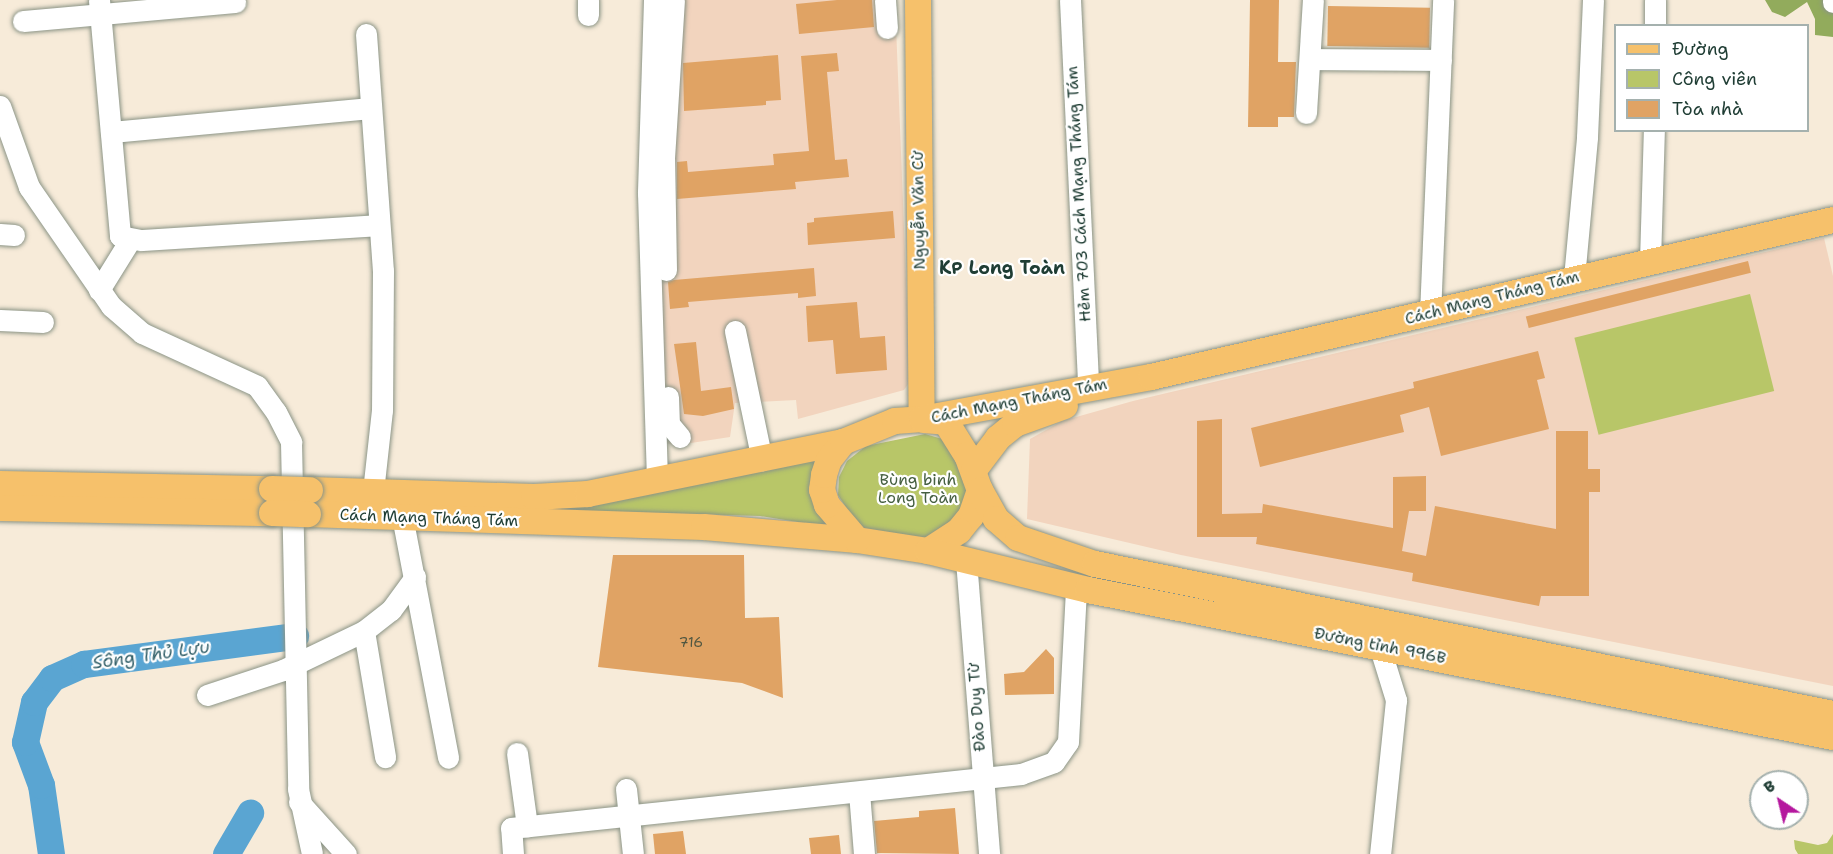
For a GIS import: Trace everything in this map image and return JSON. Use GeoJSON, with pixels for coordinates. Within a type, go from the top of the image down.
{"type":"FeatureCollection","features":[{"type":"Feature","properties":{"kind":"main road","name":"Nguyễn Văn Cừ"},"geometry":{"type":"LineString","coordinates":[[918,0],[934,421]]}},
{"type":"Feature","properties":{"kind":"main road","name":"Cách Mạng Tháng Tám"},"geometry":{"type":"LineString","coordinates":[[934,421],[1088,387],[1151,377],[1833,219]]}},
{"type":"Feature","properties":{"kind":"main road","name":"Cách Mạng Tháng Tám"},"geometry":{"type":"LineString","coordinates":[[977,480],[998,438],[1015,424],[1151,377]]}},
{"type":"Feature","properties":{"kind":"main road"},"geometry":{"type":"LineString","coordinates":[[895,421],[934,421],[977,480],[971,516],[959,531],[928,551],[857,540],[827,505],[822,490],[829,460],[843,442],[895,421]]}},
{"type":"Feature","properties":{"kind":"main road","name":"Cách Mạng Tháng Tám"},"geometry":{"type":"LineString","coordinates":[[309,502],[373,491],[534,497],[588,494],[843,442]]}},
{"type":"Feature","properties":{"kind":"main road","name":"Đường tỉnh 996B"},"geometry":{"type":"LineString","coordinates":[[977,480],[996,519],[1018,538],[1095,564],[1770,712],[1833,737]]}},
{"type":"Feature","properties":{"kind":"main road","name":"Cách Mạng Tháng Tám"},"geometry":{"type":"LineString","coordinates":[[0,484],[309,502],[402,516],[704,527],[857,540]]}},
{"type":"Feature","properties":{"kind":"main road","name":"Cách Mạng Tháng Tám"},"geometry":{"type":"LineString","coordinates":[[0,508],[272,501]]}},
{"type":"Feature","properties":{"kind":"main road","name":"Đường tỉnh 996B"},"geometry":{"type":"LineString","coordinates":[[928,551],[1082,589],[1379,645],[1770,712],[1833,714]]}},
{"type":"Feature","properties":{"kind":"main road"},"geometry":{"type":"LineString","coordinates":[[1082,589],[1095,564]]}},
{"type":"Feature","properties":{"kind":"street"},"geometry":{"type":"LineString","coordinates":[[654,0],[648,193],[657,480]]}},
{"type":"Feature","properties":{"kind":"street"},"geometry":{"type":"LineString","coordinates":[[674,0],[664,158],[669,424],[680,436]]}},
{"type":"Feature","properties":{"kind":"street"},"geometry":{"type":"LineString","coordinates":[[885,0],[887,28]]}},
{"type":"Feature","properties":{"kind":"street","name":"Hẻm 703 Cách Mạng Tháng Tám"},"geometry":{"type":"LineString","coordinates":[[1070,0],[1088,387]]}},
{"type":"Feature","properties":{"kind":"street"},"geometry":{"type":"LineString","coordinates":[[1306,113],[1313,0]]}},
{"type":"Feature","properties":{"kind":"street"},"geometry":{"type":"LineString","coordinates":[[1430,314],[1443,0]]}},
{"type":"Feature","properties":{"kind":"street"},"geometry":{"type":"LineString","coordinates":[[1574,278],[1587,137],[1593,0]]}},
{"type":"Feature","properties":{"kind":"street"},"geometry":{"type":"LineString","coordinates":[[1655,0],[1655,24]]}},
{"type":"Feature","properties":{"kind":"street"},"geometry":{"type":"LineString","coordinates":[[23,21],[100,7],[235,2]]}},
{"type":"Feature","properties":{"kind":"street"},"geometry":{"type":"LineString","coordinates":[[100,7],[120,236],[130,240],[378,225]]}},
{"type":"Feature","properties":{"kind":"street"},"geometry":{"type":"LineString","coordinates":[[366,34],[383,341],[382,410],[373,491]]}},
{"type":"Feature","properties":{"kind":"street"},"geometry":{"type":"LineString","coordinates":[[1310,59],[1441,60]]}},
{"type":"Feature","properties":{"kind":"street"},"geometry":{"type":"LineString","coordinates":[[0,106],[29,187],[99,290],[141,333],[177,352],[244,378],[263,392],[291,442],[299,802],[312,854]]}},
{"type":"Feature","properties":{"kind":"street"},"geometry":{"type":"LineString","coordinates":[[111,132],[371,108]]}},
{"type":"Feature","properties":{"kind":"street"},"geometry":{"type":"LineString","coordinates":[[1650,261],[1654,132]]}},
{"type":"Feature","properties":{"kind":"street"},"geometry":{"type":"LineString","coordinates":[[99,290],[130,240]]}},
{"type":"Feature","properties":{"kind":"street"},"geometry":{"type":"LineString","coordinates":[[0,320],[43,322]]}},
{"type":"Feature","properties":{"kind":"street"},"geometry":{"type":"LineString","coordinates":[[735,331],[762,460]]}},
{"type":"Feature","properties":{"kind":"street"},"geometry":{"type":"LineString","coordinates":[[402,516],[448,758]]}},
{"type":"Feature","properties":{"kind":"street","name":"Đào Duy Từ"},"geometry":{"type":"LineString","coordinates":[[966,560],[989,854]]}},
{"type":"Feature","properties":{"kind":"street"},"geometry":{"type":"LineString","coordinates":[[207,695],[297,664],[364,631],[391,610],[415,577]]}},
{"type":"Feature","properties":{"kind":"street"},"geometry":{"type":"LineString","coordinates":[[513,854],[511,828],[629,813],[859,792],[1021,774],[1054,762],[1068,742],[1082,589]]}},
{"type":"Feature","properties":{"kind":"street"},"geometry":{"type":"LineString","coordinates":[[364,631],[385,757]]}},
{"type":"Feature","properties":{"kind":"street"},"geometry":{"type":"LineString","coordinates":[[1379,645],[1396,700],[1380,854]]}},
{"type":"Feature","properties":{"kind":"street"},"geometry":{"type":"LineString","coordinates":[[517,753],[527,826]]}},
{"type":"Feature","properties":{"kind":"street"},"geometry":{"type":"LineString","coordinates":[[626,789],[633,854]]}},
{"type":"Feature","properties":{"kind":"street"},"geometry":{"type":"LineString","coordinates":[[859,792],[864,854]]}},
{"type":"Feature","properties":{"kind":"street"},"geometry":{"type":"LineString","coordinates":[[299,802],[346,854]]}},
{"type":"Feature","properties":{"kind":"shaded area"},"geometry":{"type":"Polygon","coordinates":[[[660,0],[895,0],[910,381],[904,390],[798,419],[796,400],[735,403],[730,437],[678,445],[662,443],[657,149],[660,0]]]}},
{"type":"Feature","properties":{"kind":"shaded area"},"geometry":{"type":"Polygon","coordinates":[[[1824,238],[1833,276],[1833,686],[1181,555],[1027,519],[1030,439],[1062,421],[1133,401],[1824,238]]]}},
{"type":"Feature","properties":{"kind":"green space"},"geometry":{"type":"Polygon","coordinates":[[[1765,0],[1833,0],[1833,37],[1815,35],[1815,19],[1807,2],[1785,17],[1772,12],[1765,0]]]}},
{"type":"Feature","properties":{"kind":"green space"},"geometry":{"type":"Polygon","coordinates":[[[1750,294],[1774,391],[1599,435],[1574,338],[1750,294]]]}},
{"type":"Feature","properties":{"kind":"green space","name":"Bùng binh Long Toàn"},"geometry":{"type":"Polygon","coordinates":[[[925,434],[946,440],[975,498],[938,540],[862,532],[838,495],[839,477],[847,461],[866,446],[925,434]]]}},
{"type":"Feature","properties":{"kind":"green space"},"geometry":{"type":"Polygon","coordinates":[[[825,453],[829,527],[760,516],[581,511],[444,499],[825,453]]]}},
{"type":"Feature","properties":{"kind":"green space"},"geometry":{"type":"Polygon","coordinates":[[[1833,834],[1833,854],[1798,854],[1795,849],[1794,840],[1818,845],[1827,843],[1833,834]]]}},
{"type":"Feature","properties":{"kind":"building"},"geometry":{"type":"Polygon","coordinates":[[[837,0],[872,0],[874,27],[799,34],[796,4],[837,0]]]}},
{"type":"Feature","properties":{"kind":"building"},"geometry":{"type":"Polygon","coordinates":[[[1250,0],[1279,0],[1278,62],[1296,62],[1294,117],[1278,117],[1278,127],[1248,127],[1250,0]]]}},
{"type":"Feature","properties":{"kind":"building"},"geometry":{"type":"Polygon","coordinates":[[[1328,6],[1430,8],[1429,48],[1327,46],[1328,6]]]}},
{"type":"Feature","properties":{"kind":"building"},"geometry":{"type":"Polygon","coordinates":[[[837,53],[839,71],[827,72],[835,160],[847,159],[849,177],[795,182],[796,189],[677,199],[677,162],[687,161],[688,172],[774,165],[773,154],[809,151],[801,56],[837,53]]]}},
{"type":"Feature","properties":{"kind":"building"},"geometry":{"type":"Polygon","coordinates":[[[778,55],[781,100],[766,101],[766,105],[684,111],[683,63],[778,55]]]}},
{"type":"Feature","properties":{"kind":"building"},"geometry":{"type":"Polygon","coordinates":[[[893,211],[895,238],[808,245],[807,223],[814,222],[814,218],[893,211]]]}},
{"type":"Feature","properties":{"kind":"building"},"geometry":{"type":"Polygon","coordinates":[[[1748,261],[1751,273],[1529,328],[1526,316],[1748,261]]]}},
{"type":"Feature","properties":{"kind":"building"},"geometry":{"type":"Polygon","coordinates":[[[814,268],[816,296],[798,298],[798,293],[688,302],[689,307],[670,309],[668,282],[674,280],[814,268]]]}},
{"type":"Feature","properties":{"kind":"building"},"geometry":{"type":"Polygon","coordinates":[[[857,302],[860,338],[885,336],[887,370],[836,374],[833,340],[808,342],[806,306],[857,302]]]}},
{"type":"Feature","properties":{"kind":"building"},"geometry":{"type":"Polygon","coordinates":[[[696,342],[701,391],[731,387],[734,409],[703,416],[684,414],[674,344],[696,342]]]}},
{"type":"Feature","properties":{"kind":"building"},"geometry":{"type":"Polygon","coordinates":[[[1538,351],[1545,378],[1537,380],[1549,429],[1441,456],[1429,407],[1400,415],[1404,432],[1260,467],[1251,428],[1414,388],[1413,382],[1538,351]]]}},
{"type":"Feature","properties":{"kind":"building"},"geometry":{"type":"Polygon","coordinates":[[[1222,419],[1222,514],[1262,513],[1263,504],[1393,528],[1393,477],[1426,476],[1426,511],[1409,511],[1402,551],[1426,556],[1435,506],[1556,529],[1556,431],[1588,431],[1588,469],[1600,469],[1600,492],[1589,492],[1589,596],[1541,596],[1539,606],[1412,581],[1413,573],[1256,544],[1257,537],[1197,537],[1197,421],[1222,419]]]}},
{"type":"Feature","properties":{"kind":"building"},"geometry":{"type":"Polygon","coordinates":[[[613,555],[744,555],[745,618],[779,617],[783,698],[742,683],[598,667],[613,555]]]}},
{"type":"Feature","properties":{"kind":"building"},"geometry":{"type":"Polygon","coordinates":[[[1046,649],[1054,658],[1054,694],[1005,695],[1004,674],[1024,672],[1046,649]]]}},
{"type":"Feature","properties":{"kind":"building"},"geometry":{"type":"Polygon","coordinates":[[[955,808],[959,854],[877,853],[874,821],[919,817],[919,811],[955,808]]]}},
{"type":"Feature","properties":{"kind":"building"},"geometry":{"type":"Polygon","coordinates":[[[683,831],[686,854],[655,854],[653,834],[683,831]]]}},
{"type":"Feature","properties":{"kind":"building"},"geometry":{"type":"Polygon","coordinates":[[[839,835],[841,854],[811,854],[809,838],[839,835]]]}},
{"type":"Feature","properties":{"kind":"waterway","name":"Sông Thủ Lựu"},"geometry":{"type":"LineString","coordinates":[[51,854],[41,785],[25,742],[34,702],[52,678],[84,664],[295,636]]}},
{"type":"Feature","properties":{"kind":"waterway","name":"Sông Thủ Lựu"},"geometry":{"type":"LineString","coordinates":[[226,854],[250,813]]}},
{"type":"Feature","properties":{"kind":"district","name":"KP Long Toàn"},"geometry":{"type":"Point","coordinates":[1002,268]}}]}
